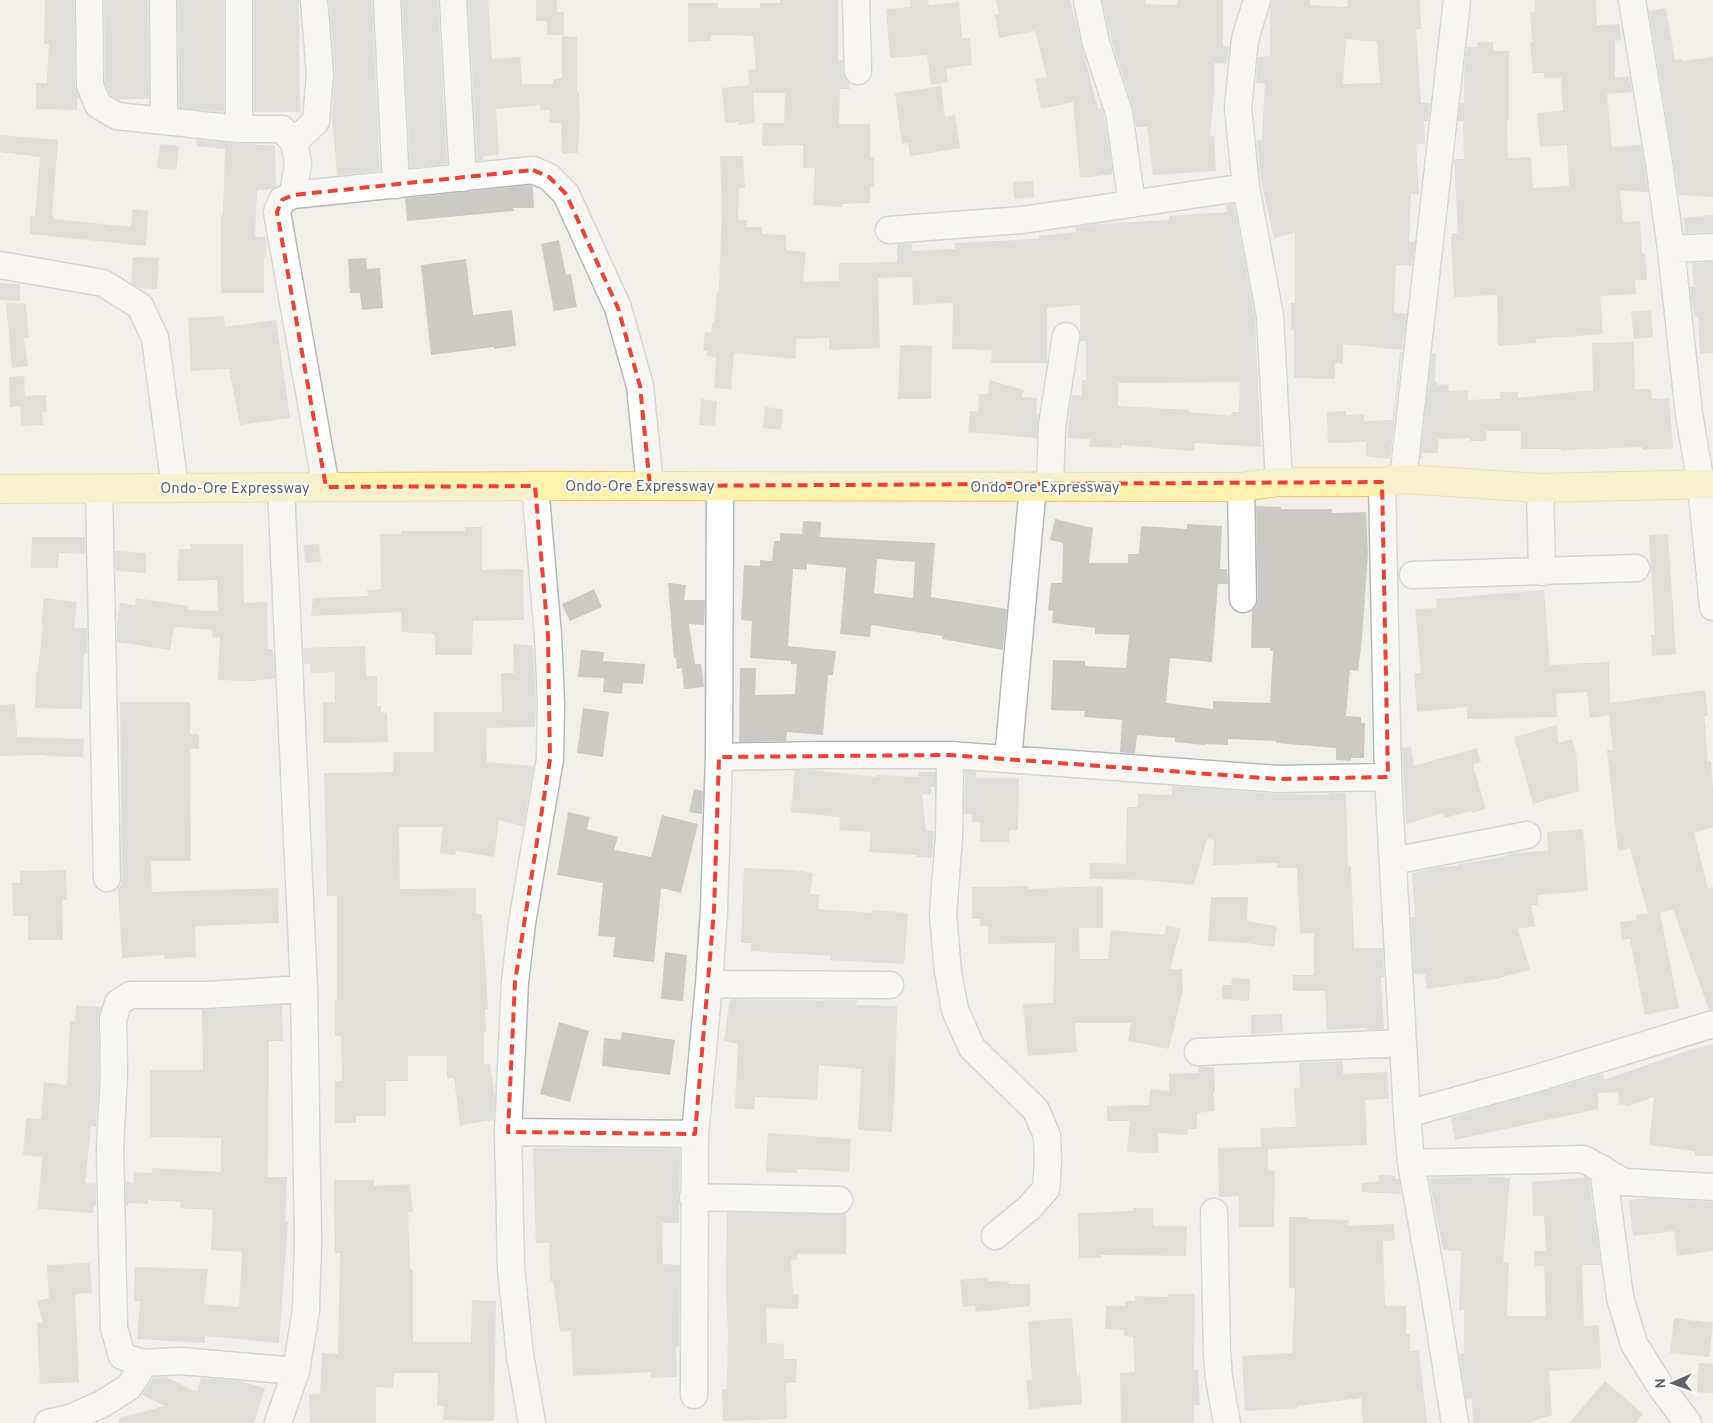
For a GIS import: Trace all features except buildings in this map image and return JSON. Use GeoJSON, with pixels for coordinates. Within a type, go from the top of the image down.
{"type":"FeatureCollection","features":[{"type":"Feature","properties":{"kind":"main road","name":"Ondo-Ore Expressway"},"geometry":{"type":"LineString","coordinates":[[0,489],[535,486],[1241,487],[1279,482],[1393,480],[1540,488],[1707,484]]}},
{"type":"Feature","properties":{"kind":"street"},"geometry":{"type":"LineString","coordinates":[[89,0],[90,85],[98,106],[117,116],[240,129],[282,129],[294,142],[298,163],[293,195]]}},
{"type":"Feature","properties":{"kind":"street"},"geometry":{"type":"LineString","coordinates":[[163,0],[164,121]]}},
{"type":"Feature","properties":{"kind":"street"},"geometry":{"type":"LineString","coordinates":[[239,0],[240,129]]}},
{"type":"Feature","properties":{"kind":"street"},"geometry":{"type":"LineString","coordinates":[[294,142],[316,121],[320,74],[314,0]]}},
{"type":"Feature","properties":{"kind":"street"},"geometry":{"type":"LineString","coordinates":[[386,0],[396,185]]}},
{"type":"Feature","properties":{"kind":"street"},"geometry":{"type":"LineString","coordinates":[[453,0],[462,178]]}},
{"type":"Feature","properties":{"kind":"street"},"geometry":{"type":"LineString","coordinates":[[856,0],[858,71]]}},
{"type":"Feature","properties":{"kind":"street"},"geometry":{"type":"LineString","coordinates":[[1087,0],[1096,43],[1118,113],[1132,204]]}},
{"type":"Feature","properties":{"kind":"street"},"geometry":{"type":"LineString","coordinates":[[1257,0],[1245,40],[1238,107],[1246,186],[1270,316],[1279,482]]}},
{"type":"Feature","properties":{"kind":"street"},"geometry":{"type":"LineString","coordinates":[[1455,1423],[1433,1286],[1410,1163],[1388,777],[1393,480],[1457,0]]}},
{"type":"Feature","properties":{"kind":"street"},"geometry":{"type":"LineString","coordinates":[[1632,0],[1659,163],[1689,414],[1707,484],[1713,607]]}},
{"type":"Feature","properties":{"kind":"street"},"geometry":{"type":"LineString","coordinates":[[326,487],[277,212],[282,200],[293,195],[533,170],[549,177],[566,194],[618,308],[640,386],[650,486]]}},
{"type":"Feature","properties":{"kind":"street"},"geometry":{"type":"LineString","coordinates":[[889,230],[1022,220],[1246,186]]}},
{"type":"Feature","properties":{"kind":"street"},"geometry":{"type":"LineString","coordinates":[[1670,249],[1713,247]]}},
{"type":"Feature","properties":{"kind":"street"},"geometry":{"type":"LineString","coordinates":[[0,265],[103,283],[140,306],[155,338],[175,488]]}},
{"type":"Feature","properties":{"kind":"street"},"geometry":{"type":"LineString","coordinates":[[1008,759],[1042,486],[1066,336]]}},
{"type":"Feature","properties":{"kind":"street"},"geometry":{"type":"LineString","coordinates":[[532,1423],[520,1355],[511,1268],[508,1132],[515,982],[522,924],[550,759],[551,703],[548,635],[535,486]]}},
{"type":"Feature","properties":{"kind":"street"},"geometry":{"type":"LineString","coordinates":[[694,1395],[694,1134],[709,984],[714,910],[718,757],[720,487]]}},
{"type":"Feature","properties":{"kind":"street"},"geometry":{"type":"LineString","coordinates":[[1241,487],[1243,599]]}},
{"type":"Feature","properties":{"kind":"street"},"geometry":{"type":"LineString","coordinates":[[278,1423],[296,1371],[306,1310],[308,1240],[304,989],[281,488]]}},
{"type":"Feature","properties":{"kind":"street"},"geometry":{"type":"LineString","coordinates":[[1540,488],[1542,572]]}},
{"type":"Feature","properties":{"kind":"street"},"geometry":{"type":"LineString","coordinates":[[99,489],[106,878]]}},
{"type":"Feature","properties":{"kind":"street"},"geometry":{"type":"LineString","coordinates":[[1413,576],[1636,568]]}},
{"type":"Feature","properties":{"kind":"street"},"geometry":{"type":"LineString","coordinates":[[718,757],[950,755],[1278,779],[1388,777]]}},
{"type":"Feature","properties":{"kind":"street"},"geometry":{"type":"LineString","coordinates":[[950,755],[949,837],[943,914],[948,972],[955,1010],[972,1048],[1036,1110],[1047,1136],[1046,1189],[1029,1208],[995,1236]]}},
{"type":"Feature","properties":{"kind":"street"},"geometry":{"type":"LineString","coordinates":[[1393,861],[1527,834]]}},
{"type":"Feature","properties":{"kind":"street"},"geometry":{"type":"LineString","coordinates":[[709,984],[890,985]]}},
{"type":"Feature","properties":{"kind":"street"},"geometry":{"type":"LineString","coordinates":[[296,1371],[181,1361],[143,1363],[122,1356],[114,1328],[110,1148],[114,1073],[113,1020],[118,1003],[130,996],[208,995],[304,989]]}},
{"type":"Feature","properties":{"kind":"street"},"geometry":{"type":"LineString","coordinates":[[1407,1114],[1534,1079],[1713,1024]]}},
{"type":"Feature","properties":{"kind":"street"},"geometry":{"type":"LineString","coordinates":[[1198,1052],[1402,1043]]}},
{"type":"Feature","properties":{"kind":"street"},"geometry":{"type":"LineString","coordinates":[[508,1132],[694,1134]]}},
{"type":"Feature","properties":{"kind":"street"},"geometry":{"type":"LineString","coordinates":[[1410,1163],[1584,1159],[1624,1182],[1713,1187]]}},
{"type":"Feature","properties":{"kind":"street"},"geometry":{"type":"LineString","coordinates":[[1603,1169],[1620,1297],[1634,1344],[1660,1386],[1688,1423]]}},
{"type":"Feature","properties":{"kind":"street"},"geometry":{"type":"LineString","coordinates":[[694,1197],[839,1200]]}},
{"type":"Feature","properties":{"kind":"street"},"geometry":{"type":"LineString","coordinates":[[1214,1212],[1217,1353],[1219,1378],[1227,1423]]}},
{"type":"Feature","properties":{"kind":"street"},"geometry":{"type":"LineString","coordinates":[[48,1423],[70,1418],[102,1404],[129,1387],[143,1363]]}},
{"type":"Feature","properties":{"kind":"highlighted area"},"geometry":{"type":"Polygon","coordinates":[[[533,170],[549,177],[566,194],[618,308],[640,386],[650,486],[1382,482],[1388,777],[1278,779],[950,755],[719,757],[714,910],[695,1134],[508,1132],[515,982],[550,759],[548,635],[535,486],[326,487],[277,212],[282,200],[293,195],[533,170]]]}}]}
